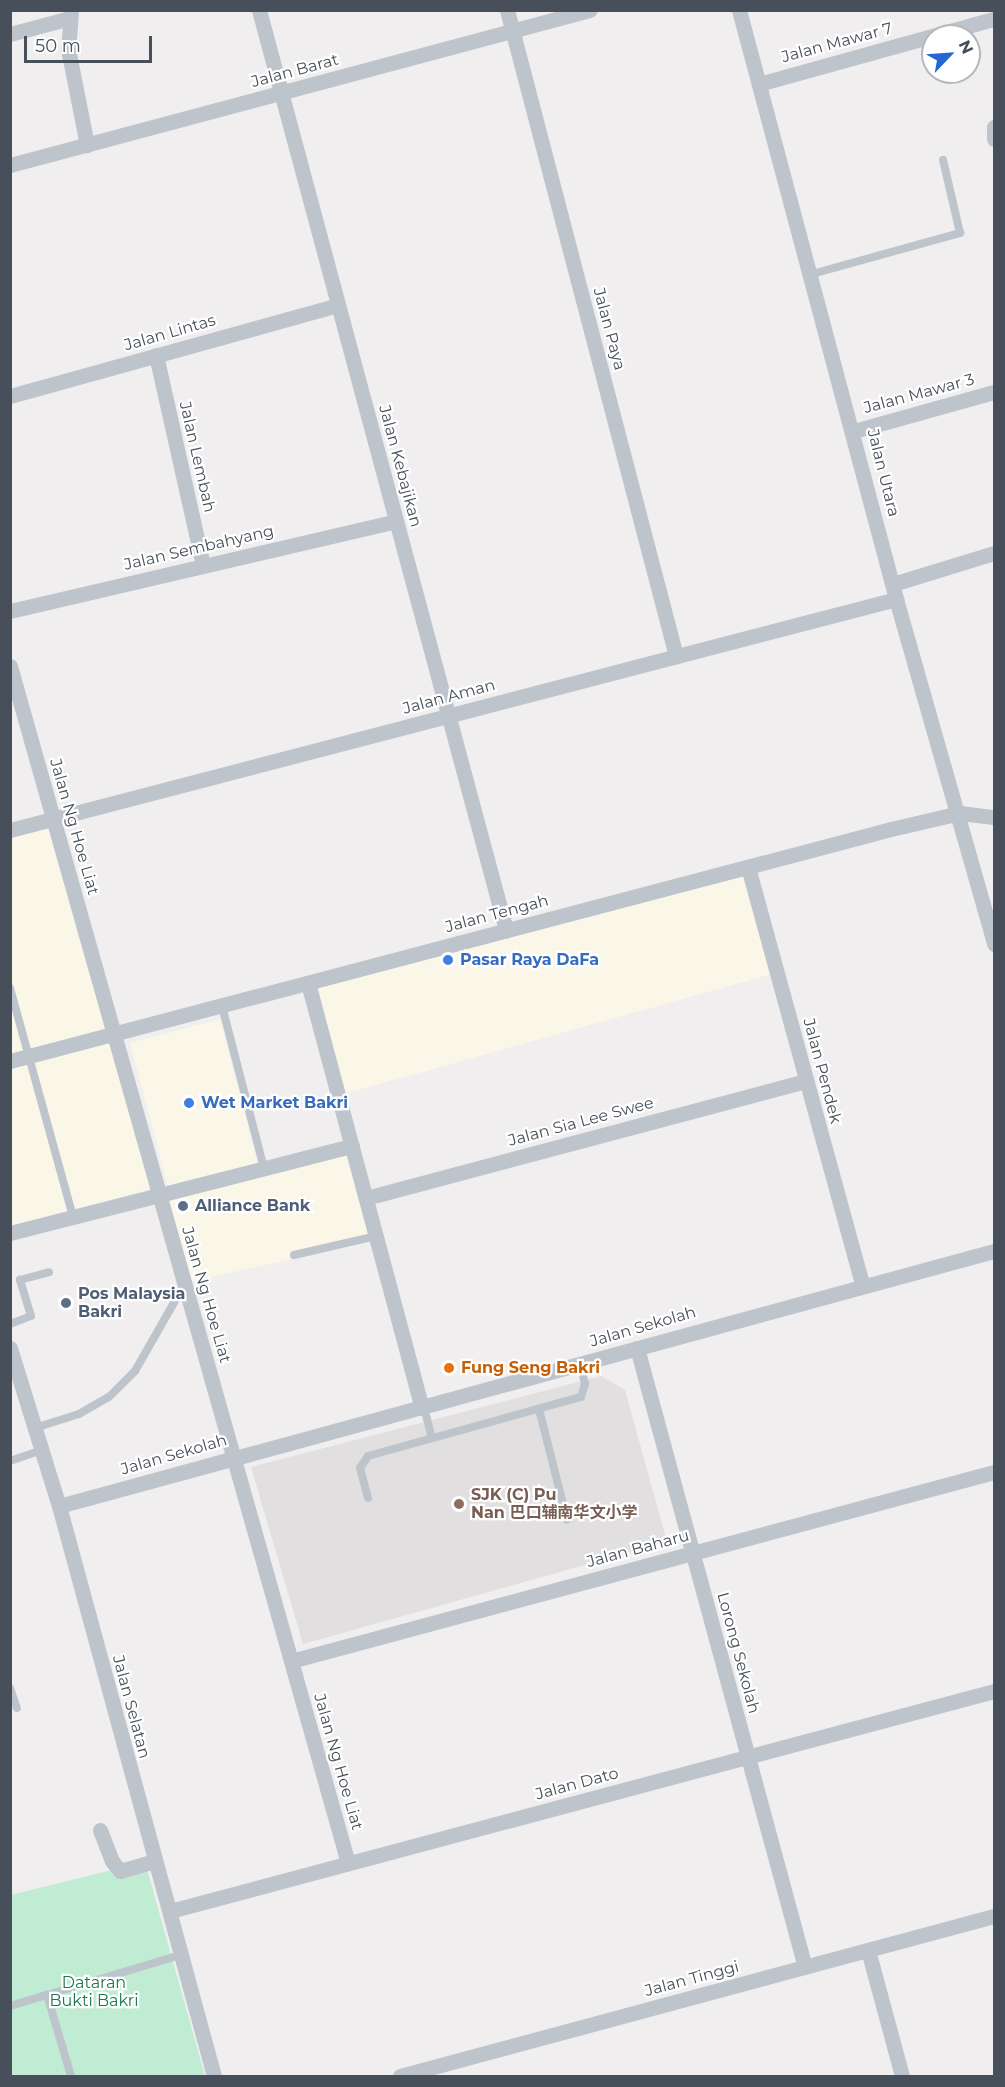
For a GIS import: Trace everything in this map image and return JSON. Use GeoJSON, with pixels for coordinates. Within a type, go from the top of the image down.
{"type":"FeatureCollection","features":[{"type":"Feature","properties":{"kind":"street","name":"Jalan Kebajikan"},"geometry":{"type":"LineString","coordinates":[[260,10],[506,930]]}},
{"type":"Feature","properties":{"kind":"street","name":"Jalan Paya"},"geometry":{"type":"LineString","coordinates":[[507,10],[676,656]]}},
{"type":"Feature","properties":{"kind":"street","name":"Jalan Barat"},"geometry":{"type":"LineString","coordinates":[[10,165],[590,10]]}},
{"type":"Feature","properties":{"kind":"street","name":"Jalan Utara"},"geometry":{"type":"LineString","coordinates":[[738,10],[815,273],[854,431],[903,585],[994,944]]}},
{"type":"Feature","properties":{"kind":"street"},"geometry":{"type":"LineString","coordinates":[[10,34],[70,14],[68,49],[87,145]]}},
{"type":"Feature","properties":{"kind":"street","name":"Jalan Mawar 7"},"geometry":{"type":"LineString","coordinates":[[759,84],[994,19]]}},
{"type":"Feature","properties":{"kind":"street"},"geometry":{"type":"LineString","coordinates":[[994,127],[994,139]]}},
{"type":"Feature","properties":{"kind":"street","name":"Jalan Lintas"},"geometry":{"type":"LineString","coordinates":[[10,396],[338,305]]}},
{"type":"Feature","properties":{"kind":"street","name":"Jalan Lembah"},"geometry":{"type":"LineString","coordinates":[[156,356],[204,566]]}},
{"type":"Feature","properties":{"kind":"street","name":"Jalan Mawar 3"},"geometry":{"type":"LineString","coordinates":[[854,431],[994,392]]}},
{"type":"Feature","properties":{"kind":"street","name":"Jalan Sembahyang"},"geometry":{"type":"LineString","coordinates":[[10,611],[396,521]]}},
{"type":"Feature","properties":{"kind":"street","name":"Jalan Aman"},"geometry":{"type":"LineString","coordinates":[[10,830],[676,656],[903,585],[994,553]]}},
{"type":"Feature","properties":{"kind":"street","name":"Jalan Ng Hoe Liat"},"geometry":{"type":"LineString","coordinates":[[10,666],[348,1863]]}},
{"type":"Feature","properties":{"kind":"street","name":"Jalan Tengah"},"geometry":{"type":"LineString","coordinates":[[10,1061],[960,813],[994,817]]}},
{"type":"Feature","properties":{"kind":"street","name":"Jalan Pendek"},"geometry":{"type":"LineString","coordinates":[[748,867],[862,1284]]}},
{"type":"Feature","properties":{"kind":"street"},"geometry":{"type":"LineString","coordinates":[[308,983],[423,1408]]}},
{"type":"Feature","properties":{"kind":"street","name":"Jalan Sia Lee Swee"},"geometry":{"type":"LineString","coordinates":[[366,1198],[806,1081]]}},
{"type":"Feature","properties":{"kind":"street"},"geometry":{"type":"LineString","coordinates":[[10,1233],[352,1146]]}},
{"type":"Feature","properties":{"kind":"street","name":"Jalan Sekolah"},"geometry":{"type":"LineString","coordinates":[[59,1506],[233,1456],[423,1408],[862,1284],[994,1251]]}},
{"type":"Feature","properties":{"kind":"street","name":"Jalan Selatan"},"geometry":{"type":"LineString","coordinates":[[10,1348],[59,1506],[155,1861],[179,1908],[180,1955],[214,2076]]}},
{"type":"Feature","properties":{"kind":"street","name":"Lorong Sekolah"},"geometry":{"type":"LineString","coordinates":[[637,1348],[805,1967]]}},
{"type":"Feature","properties":{"kind":"street","name":"Jalan Baharu"},"geometry":{"type":"LineString","coordinates":[[291,1661],[994,1472]]}},
{"type":"Feature","properties":{"kind":"street","name":"Jalan Dato"},"geometry":{"type":"LineString","coordinates":[[179,1908],[994,1692]]}},
{"type":"Feature","properties":{"kind":"street"},"geometry":{"type":"LineString","coordinates":[[100,1830],[112,1862],[120,1870],[155,1861]]}},
{"type":"Feature","properties":{"kind":"street","name":"Jalan Tinggi"},"geometry":{"type":"LineString","coordinates":[[400,2076],[442,2071],[805,1967],[994,1916]]}},
{"type":"Feature","properties":{"kind":"street"},"geometry":{"type":"LineString","coordinates":[[868,1950],[902,2076]]}},
{"type":"Feature","properties":{"kind":"lane"},"geometry":{"type":"LineString","coordinates":[[815,273],[960,233],[943,160]]}},
{"type":"Feature","properties":{"kind":"lane"},"geometry":{"type":"LineString","coordinates":[[10,988],[73,1217]]}},
{"type":"Feature","properties":{"kind":"lane"},"geometry":{"type":"LineString","coordinates":[[222,1006],[264,1168]]}},
{"type":"Feature","properties":{"kind":"lane"},"geometry":{"type":"LineString","coordinates":[[294,1255],[376,1236]]}},
{"type":"Feature","properties":{"kind":"lane"},"geometry":{"type":"LineString","coordinates":[[10,1324],[31,1316],[20,1280],[49,1272]]}},
{"type":"Feature","properties":{"kind":"lane"},"geometry":{"type":"LineString","coordinates":[[35,1428],[79,1414],[108,1397],[135,1371],[185,1284]]}},
{"type":"Feature","properties":{"kind":"lane"},"geometry":{"type":"LineString","coordinates":[[368,1498],[360,1468],[365,1458],[581,1397],[585,1384],[579,1364]]}},
{"type":"Feature","properties":{"kind":"lane"},"geometry":{"type":"LineString","coordinates":[[423,1408],[432,1438]]}},
{"type":"Feature","properties":{"kind":"lane"},"geometry":{"type":"LineString","coordinates":[[539,1409],[567,1520]]}},
{"type":"Feature","properties":{"kind":"lane"},"geometry":{"type":"LineString","coordinates":[[10,1461],[42,1450]]}},
{"type":"Feature","properties":{"kind":"lane"},"geometry":{"type":"LineString","coordinates":[[10,1688],[16,1708]]}},
{"type":"Feature","properties":{"kind":"lane"},"geometry":{"type":"LineString","coordinates":[[10,2006],[180,1955]]}},
{"type":"Feature","properties":{"kind":"lane"},"geometry":{"type":"LineString","coordinates":[[47,1995],[71,2076]]}},
{"type":"Feature","properties":{"kind":"shaded area"},"geometry":{"type":"Polygon","coordinates":[[[47,814],[151,1189],[11,1226],[11,823],[47,814]]]}},
{"type":"Feature","properties":{"kind":"shaded area"},"geometry":{"type":"Polygon","coordinates":[[[743,875],[772,974],[344,1094],[318,987],[743,875]]]}},
{"type":"Feature","properties":{"kind":"shaded area","name":"Wet Market Bakri"},"geometry":{"type":"Polygon","coordinates":[[[220,1019],[258,1164],[168,1187],[130,1043],[220,1019]]]}},
{"type":"Feature","properties":{"kind":"shaded area"},"geometry":{"type":"Polygon","coordinates":[[[347,1152],[371,1241],[190,1282],[165,1198],[347,1152]]]}},
{"type":"Feature","properties":{"kind":"shaded area","name":"SJK (C) Pu Nan 巴口辅南华文小学"},"geometry":{"type":"Polygon","coordinates":[[[601,1376],[625,1390],[667,1542],[303,1644],[251,1467],[601,1376]]]}},
{"type":"Feature","properties":{"kind":"green space","name":"Dataran Bukti Bakri"},"geometry":{"type":"Polygon","coordinates":[[[145,1862],[205,2076],[11,2076],[10,1895],[145,1862]]]}},
{"type":"Feature","properties":{"kind":"place","name":"Pasar Raya DaFa"},"geometry":{"type":"Point","coordinates":[448,960]}},
{"type":"Feature","properties":{"kind":"place","name":"Wet Market Bakri"},"geometry":{"type":"Point","coordinates":[189,1103]}},
{"type":"Feature","properties":{"kind":"place","name":"Alliance Bank"},"geometry":{"type":"Point","coordinates":[183,1206]}},
{"type":"Feature","properties":{"kind":"place","name":"Pos Malaysia Bakri"},"geometry":{"type":"Point","coordinates":[66,1303]}},
{"type":"Feature","properties":{"kind":"place","name":"Fung Seng Bakri"},"geometry":{"type":"Point","coordinates":[449,1368]}},
{"type":"Feature","properties":{"kind":"place","name":"SJK (C) Pu Nan 巴口辅南华文小学"},"geometry":{"type":"Point","coordinates":[459,1504]}}]}
